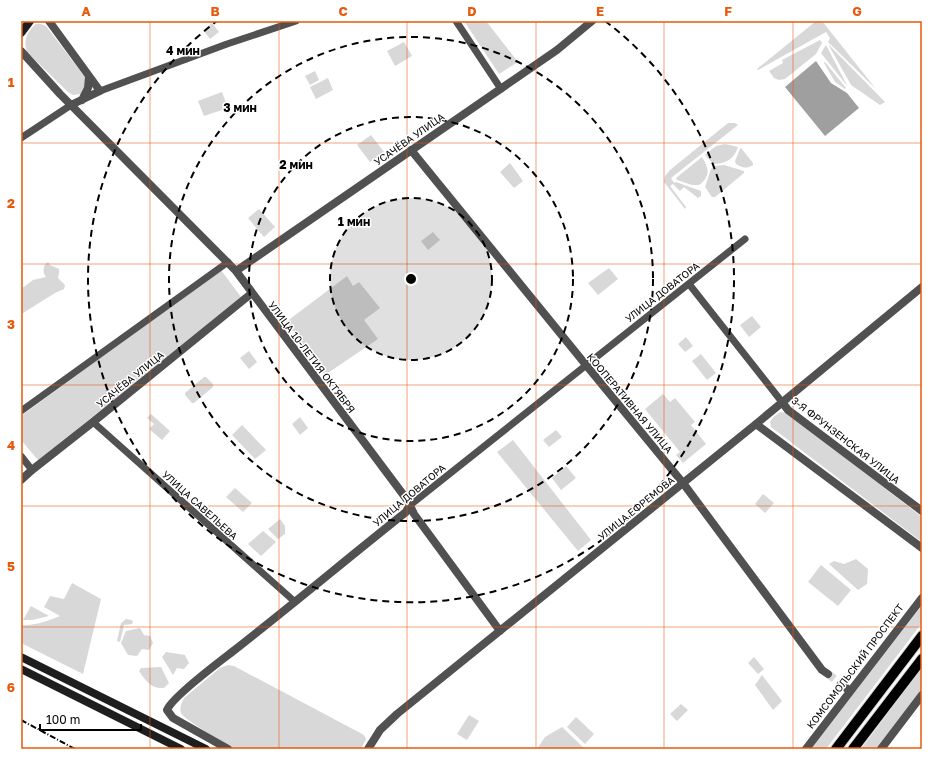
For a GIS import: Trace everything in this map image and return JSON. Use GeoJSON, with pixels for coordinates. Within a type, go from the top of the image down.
{"type":"FeatureCollection","features":[{"type":"Feature","properties":{"kind":"main road"},"geometry":{"type":"LineString","coordinates":[[21,33],[30,21]]}},
{"type":"Feature","properties":{"kind":"main road"},"geometry":{"type":"LineString","coordinates":[[836,749],[922,636]]}},
{"type":"Feature","properties":{"kind":"main road"},"geometry":{"type":"LineString","coordinates":[[21,657],[206,749]]}},
{"type":"Feature","properties":{"kind":"main road"},"geometry":{"type":"LineString","coordinates":[[853,749],[922,659]]}},
{"type":"Feature","properties":{"kind":"main road"},"geometry":{"type":"LineString","coordinates":[[21,669],[181,749]]}},
{"type":"Feature","properties":{"kind":"street"},"geometry":{"type":"LineString","coordinates":[[49,21],[100,92]]}},
{"type":"Feature","properties":{"kind":"street"},"geometry":{"type":"LineString","coordinates":[[21,138],[71,105],[100,92],[227,44],[296,21]]}},
{"type":"Feature","properties":{"kind":"street"},"geometry":{"type":"LineString","coordinates":[[456,21],[501,89]]}},
{"type":"Feature","properties":{"kind":"street","name":"УСАЧЁВА УЛИЦА"},"geometry":{"type":"LineString","coordinates":[[236,271],[564,45],[592,21]]}},
{"type":"Feature","properties":{"kind":"street","name":"УЛИЦА 10-ЛЕТИЯ ОКТЯБРЯ"},"geometry":{"type":"LineString","coordinates":[[21,51],[71,105],[236,271],[408,501],[409,506],[500,631]]}},
{"type":"Feature","properties":{"kind":"street"},"geometry":{"type":"LineString","coordinates":[[83,116],[80,111],[82,100],[88,88],[89,77]]}},
{"type":"Feature","properties":{"kind":"street","name":"КООПЕРАТИВНАЯ УЛИЦА"},"geometry":{"type":"LineString","coordinates":[[411,150],[683,483],[822,670],[828,674]]}},
{"type":"Feature","properties":{"kind":"street","name":"УЛИЦА ДОВАТОРА"},"geometry":{"type":"LineString","coordinates":[[228,749],[173,718],[167,710],[169,705],[223,658],[406,512],[409,506],[746,239]]}},
{"type":"Feature","properties":{"kind":"street"},"geometry":{"type":"LineString","coordinates":[[21,411],[228,262]]}},
{"type":"Feature","properties":{"kind":"street","name":"3-Я ФРУНЗЕНСКАЯ УЛИЦА"},"geometry":{"type":"LineString","coordinates":[[689,284],[788,410],[922,511]]}},
{"type":"Feature","properties":{"kind":"street","name":"УЛИЦА ЕФРЕМОВА"},"geometry":{"type":"LineString","coordinates":[[368,749],[380,730],[922,287]]}},
{"type":"Feature","properties":{"kind":"street","name":"УСАЧЁВА УЛИЦА"},"geometry":{"type":"LineString","coordinates":[[21,480],[252,292]]}},
{"type":"Feature","properties":{"kind":"street","name":"УЛИЦА САВЕЛЬЕВА"},"geometry":{"type":"LineString","coordinates":[[93,422],[294,602]]}},
{"type":"Feature","properties":{"kind":"street"},"geometry":{"type":"LineString","coordinates":[[756,424],[922,548]]}},
{"type":"Feature","properties":{"kind":"street"},"geometry":{"type":"LineString","coordinates":[[21,456],[32,470]]}},
{"type":"Feature","properties":{"kind":"street","name":"КОМСОМОЛЬСКИЙ ПРОСПЕКТ"},"geometry":{"type":"LineString","coordinates":[[806,749],[922,598]]}},
{"type":"Feature","properties":{"kind":"street"},"geometry":{"type":"LineString","coordinates":[[841,684],[850,691]]}},
{"type":"Feature","properties":{"kind":"street"},"geometry":{"type":"LineString","coordinates":[[881,749],[922,695]]}},
{"type":"Feature","properties":{"kind":"shaded area"},"geometry":{"type":"Polygon","coordinates":[[[464,21],[486,21],[518,62],[499,74],[464,21]]]}},
{"type":"Feature","properties":{"kind":"shaded area"},"geometry":{"type":"Polygon","coordinates":[[[816,21],[822,21],[876,89],[828,42],[830,38],[826,32],[758,70],[757,69],[816,21]]]}},
{"type":"Feature","properties":{"kind":"shaded area"},"geometry":{"type":"Polygon","coordinates":[[[212,23],[219,32],[210,39],[203,30],[212,23]]]}},
{"type":"Feature","properties":{"kind":"shaded area"},"geometry":{"type":"Polygon","coordinates":[[[36,24],[46,26],[85,77],[87,82],[81,94],[73,95],[68,92],[27,52],[25,44],[27,36],[36,24]]]}},
{"type":"Feature","properties":{"kind":"shaded area"},"geometry":{"type":"Polygon","coordinates":[[[820,40],[822,43],[816,54],[785,79],[779,80],[774,78],[769,71],[783,63],[782,60],[820,40]]]}},
{"type":"Feature","properties":{"kind":"shaded area"},"geometry":{"type":"Polygon","coordinates":[[[404,42],[412,56],[395,66],[387,51],[404,42]]]}},
{"type":"Feature","properties":{"kind":"shaded area"},"geometry":{"type":"Polygon","coordinates":[[[828,44],[885,102],[880,105],[851,85],[828,44]]]}},
{"type":"Feature","properties":{"kind":"shaded area"},"geometry":{"type":"Polygon","coordinates":[[[826,45],[848,87],[821,53],[826,45]]]}},
{"type":"Feature","properties":{"kind":"shaded area"},"geometry":{"type":"Polygon","coordinates":[[[816,61],[831,83],[847,93],[859,108],[825,136],[785,87],[816,61]]]}},
{"type":"Feature","properties":{"kind":"shaded area"},"geometry":{"type":"Polygon","coordinates":[[[825,62],[846,88],[845,89],[835,82],[824,63],[825,62]]]}},
{"type":"Feature","properties":{"kind":"shaded area"},"geometry":{"type":"Polygon","coordinates":[[[315,71],[319,80],[310,85],[305,76],[315,71]]]}},
{"type":"Feature","properties":{"kind":"shaded area"},"geometry":{"type":"Polygon","coordinates":[[[328,78],[333,90],[316,99],[310,87],[328,78]]]}},
{"type":"Feature","properties":{"kind":"shaded area"},"geometry":{"type":"Polygon","coordinates":[[[222,92],[228,108],[204,116],[198,101],[222,92]]]}},
{"type":"Feature","properties":{"kind":"shaded area"},"geometry":{"type":"Polygon","coordinates":[[[728,123],[735,123],[738,125],[671,178],[674,183],[676,182],[701,191],[701,196],[698,198],[684,187],[680,191],[673,184],[670,186],[686,207],[685,209],[664,182],[665,176],[670,170],[728,123]]]}},
{"type":"Feature","properties":{"kind":"shaded area"},"geometry":{"type":"Polygon","coordinates":[[[371,135],[384,152],[370,162],[357,145],[371,135]]]}},
{"type":"Feature","properties":{"kind":"shaded area"},"geometry":{"type":"Polygon","coordinates":[[[725,144],[738,147],[734,155],[726,162],[713,164],[705,155],[716,146],[725,144]]]}},
{"type":"Feature","properties":{"kind":"shaded area"},"geometry":{"type":"Polygon","coordinates":[[[741,148],[753,165],[744,168],[736,164],[735,161],[741,148]]]}},
{"type":"Feature","properties":{"kind":"shaded area"},"geometry":{"type":"Polygon","coordinates":[[[702,157],[708,172],[703,182],[699,185],[692,185],[677,180],[676,178],[702,157]]]}},
{"type":"Feature","properties":{"kind":"shaded area"},"geometry":{"type":"Polygon","coordinates":[[[510,163],[523,181],[514,188],[500,172],[510,163]]]}},
{"type":"Feature","properties":{"kind":"shaded area"},"geometry":{"type":"Polygon","coordinates":[[[724,165],[744,171],[744,173],[715,197],[712,197],[705,187],[711,169],[714,166],[724,165]]]}},
{"type":"Feature","properties":{"kind":"shaded area"},"geometry":{"type":"Polygon","coordinates":[[[259,209],[275,227],[264,237],[248,218],[259,209]]]}},
{"type":"Feature","properties":{"kind":"shaded area"},"geometry":{"type":"Polygon","coordinates":[[[433,232],[440,240],[428,250],[421,241],[433,232]]]}},
{"type":"Feature","properties":{"kind":"shaded area"},"geometry":{"type":"Polygon","coordinates":[[[48,262],[50,265],[59,269],[58,278],[65,285],[64,289],[21,313],[21,289],[33,280],[46,277],[44,269],[48,262]]]}},
{"type":"Feature","properties":{"kind":"shaded area"},"geometry":{"type":"Polygon","coordinates":[[[609,268],[618,279],[598,295],[588,283],[609,268]]]}},
{"type":"Feature","properties":{"kind":"shaded area"},"geometry":{"type":"Polygon","coordinates":[[[221,270],[241,297],[237,302],[38,460],[21,440],[21,416],[221,270]]]}},
{"type":"Feature","properties":{"kind":"shaded area"},"geometry":{"type":"Polygon","coordinates":[[[347,276],[353,286],[359,282],[380,308],[364,320],[378,339],[325,375],[286,322],[347,276]]]}},
{"type":"Feature","properties":{"kind":"shaded area"},"geometry":{"type":"Polygon","coordinates":[[[752,316],[761,327],[749,337],[740,325],[752,316]]]}},
{"type":"Feature","properties":{"kind":"shaded area"},"geometry":{"type":"Polygon","coordinates":[[[686,337],[693,346],[685,352],[678,344],[686,337]]]}},
{"type":"Feature","properties":{"kind":"shaded area"},"geometry":{"type":"Polygon","coordinates":[[[249,351],[257,362],[249,369],[240,358],[249,351]]]}},
{"type":"Feature","properties":{"kind":"shaded area"},"geometry":{"type":"Polygon","coordinates":[[[701,354],[716,373],[707,380],[692,361],[701,354]]]}},
{"type":"Feature","properties":{"kind":"shaded area"},"geometry":{"type":"Polygon","coordinates":[[[204,377],[206,377],[213,384],[213,387],[194,403],[192,403],[185,393],[204,377]]]}},
{"type":"Feature","properties":{"kind":"shaded area"},"geometry":{"type":"Polygon","coordinates":[[[663,394],[670,402],[675,398],[695,422],[691,425],[706,444],[683,463],[676,455],[680,452],[645,409],[663,394]]]}},
{"type":"Feature","properties":{"kind":"shaded area"},"geometry":{"type":"Polygon","coordinates":[[[781,412],[787,413],[922,517],[922,542],[771,427],[770,422],[773,417],[781,412]]]}},
{"type":"Feature","properties":{"kind":"shaded area"},"geometry":{"type":"Polygon","coordinates":[[[151,414],[170,431],[162,440],[149,429],[154,424],[147,418],[151,414]]]}},
{"type":"Feature","properties":{"kind":"shaded area"},"geometry":{"type":"Polygon","coordinates":[[[300,417],[308,428],[300,435],[292,424],[300,417]]]}},
{"type":"Feature","properties":{"kind":"shaded area"},"geometry":{"type":"Polygon","coordinates":[[[242,425],[266,450],[255,459],[232,435],[242,425]]]}},
{"type":"Feature","properties":{"kind":"shaded area"},"geometry":{"type":"Polygon","coordinates":[[[556,430],[562,437],[549,447],[543,440],[556,430]]]}},
{"type":"Feature","properties":{"kind":"shaded area"},"geometry":{"type":"Polygon","coordinates":[[[513,440],[591,540],[578,551],[497,452],[513,440]]]}},
{"type":"Feature","properties":{"kind":"shaded area"},"geometry":{"type":"Polygon","coordinates":[[[566,466],[576,478],[561,490],[552,478],[566,466]]]}},
{"type":"Feature","properties":{"kind":"shaded area"},"geometry":{"type":"Polygon","coordinates":[[[235,488],[252,503],[243,512],[226,497],[235,488]]]}},
{"type":"Feature","properties":{"kind":"shaded area"},"geometry":{"type":"Polygon","coordinates":[[[763,494],[774,503],[765,513],[755,504],[763,494]]]}},
{"type":"Feature","properties":{"kind":"shaded area"},"geometry":{"type":"Polygon","coordinates":[[[280,519],[285,526],[285,534],[278,539],[268,529],[280,519]]]}},
{"type":"Feature","properties":{"kind":"shaded area"},"geometry":{"type":"Polygon","coordinates":[[[263,531],[276,542],[261,556],[248,544],[263,531]]]}},
{"type":"Feature","properties":{"kind":"shaded area"},"geometry":{"type":"Polygon","coordinates":[[[856,559],[868,569],[867,584],[858,590],[829,564],[834,561],[844,564],[856,559]]]}},
{"type":"Feature","properties":{"kind":"shaded area"},"geometry":{"type":"Polygon","coordinates":[[[821,565],[851,590],[838,606],[808,582],[821,565]]]}},
{"type":"Feature","properties":{"kind":"shaded area"},"geometry":{"type":"Polygon","coordinates":[[[72,583],[101,599],[83,674],[21,643],[21,625],[36,624],[60,616],[44,607],[50,596],[64,599],[72,583]]]}},
{"type":"Feature","properties":{"kind":"shaded area"},"geometry":{"type":"Polygon","coordinates":[[[922,605],[922,623],[826,749],[811,749],[922,605]]]}},
{"type":"Feature","properties":{"kind":"shaded area"},"geometry":{"type":"Polygon","coordinates":[[[31,606],[49,616],[32,620],[23,620],[31,606]]]}},
{"type":"Feature","properties":{"kind":"shaded area"},"geometry":{"type":"Polygon","coordinates":[[[126,619],[132,620],[133,622],[132,624],[124,625],[120,642],[117,641],[121,623],[126,619]]]}},
{"type":"Feature","properties":{"kind":"shaded area"},"geometry":{"type":"Polygon","coordinates":[[[140,628],[144,635],[150,636],[153,643],[149,650],[142,649],[137,656],[128,655],[121,643],[126,631],[140,628]]]}},
{"type":"Feature","properties":{"kind":"shaded area"},"geometry":{"type":"Polygon","coordinates":[[[166,652],[185,655],[189,663],[184,669],[177,668],[173,675],[162,657],[166,652]]]}},
{"type":"Feature","properties":{"kind":"shaded area"},"geometry":{"type":"Polygon","coordinates":[[[754,657],[764,669],[758,674],[748,663],[754,657]]]}},
{"type":"Feature","properties":{"kind":"shaded area"},"geometry":{"type":"Polygon","coordinates":[[[228,665],[234,666],[364,735],[366,739],[361,749],[233,749],[183,716],[180,709],[184,698],[220,668],[228,665]]]}},
{"type":"Feature","properties":{"kind":"shaded area"},"geometry":{"type":"Polygon","coordinates":[[[161,667],[169,683],[164,688],[152,686],[139,671],[141,668],[161,667]]]}},
{"type":"Feature","properties":{"kind":"shaded area"},"geometry":{"type":"Polygon","coordinates":[[[922,668],[922,690],[877,749],[861,749],[922,668]]]}},
{"type":"Feature","properties":{"kind":"shaded area"},"geometry":{"type":"Polygon","coordinates":[[[762,675],[782,701],[773,710],[755,685],[762,675]]]}},
{"type":"Feature","properties":{"kind":"shaded area"},"geometry":{"type":"Polygon","coordinates":[[[681,704],[688,710],[677,721],[670,714],[681,704]]]}},
{"type":"Feature","properties":{"kind":"shaded area"},"geometry":{"type":"Polygon","coordinates":[[[469,715],[479,721],[467,740],[457,734],[469,715]]]}},
{"type":"Feature","properties":{"kind":"shaded area"},"geometry":{"type":"Polygon","coordinates":[[[576,717],[594,734],[585,744],[567,727],[576,717]]]}},
{"type":"Feature","properties":{"kind":"shaded area"},"geometry":{"type":"Polygon","coordinates":[[[562,727],[584,748],[583,749],[537,749],[545,737],[562,727]]]}},
{"type":"Feature","properties":{"kind":"tunnel"},"geometry":{"type":"LineString","coordinates":[[828,674],[841,684]]}},
{"type":"Feature","properties":{"kind":"railway"},"geometry":{"type":"LineString","coordinates":[[21,720],[75,749]]}}]}
